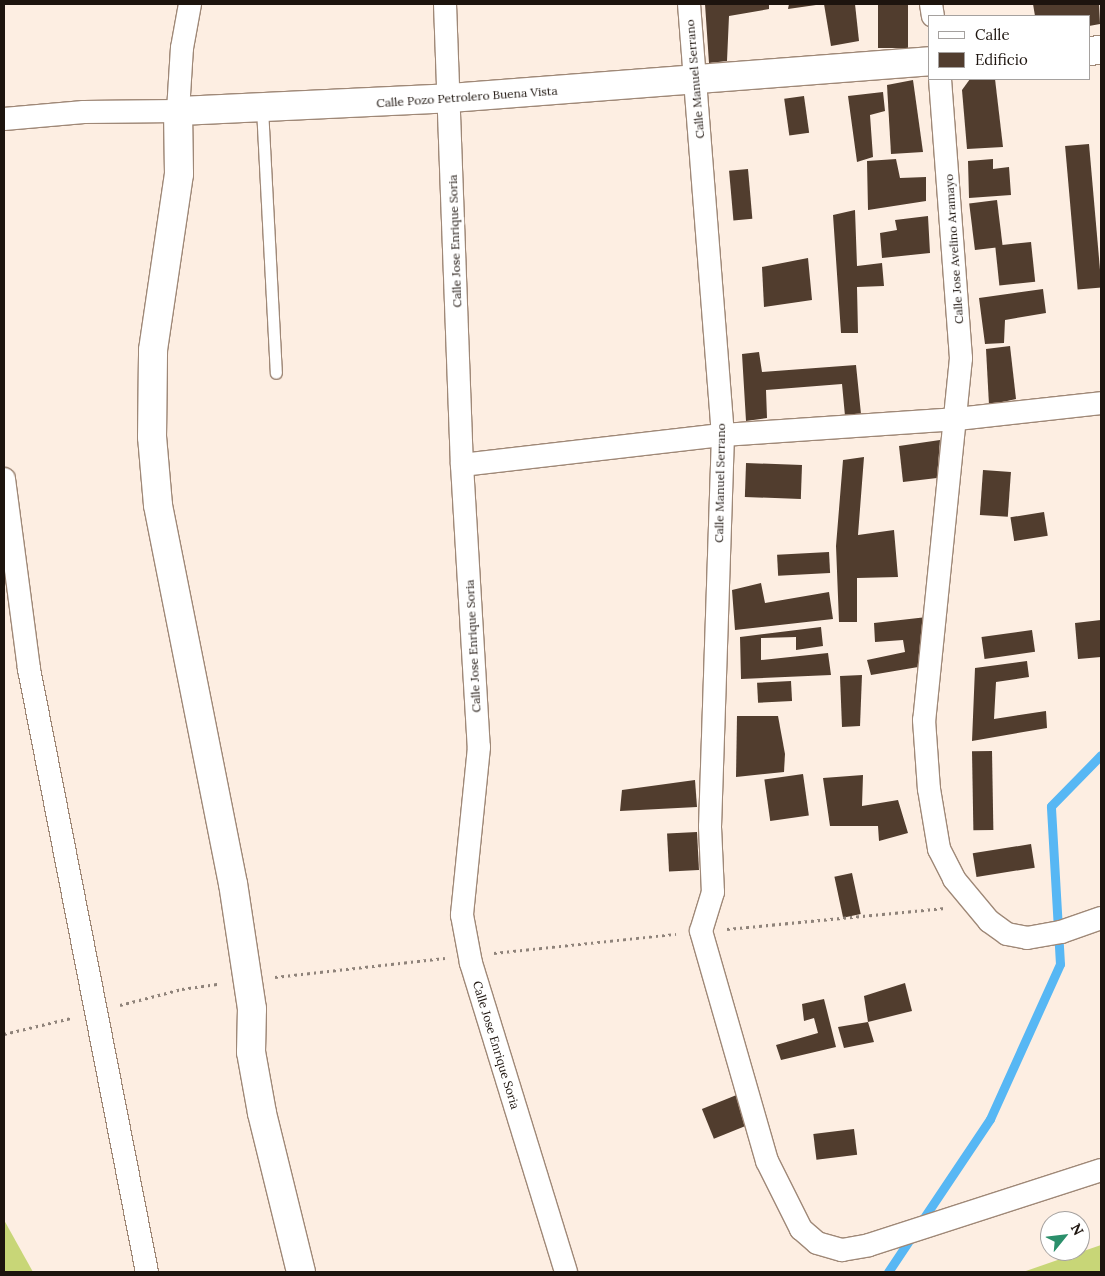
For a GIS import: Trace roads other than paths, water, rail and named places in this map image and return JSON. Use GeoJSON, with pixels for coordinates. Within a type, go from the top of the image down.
{"type":"FeatureCollection","features":[{"type":"Feature","properties":{"kind":"street"},"geometry":{"type":"LineString","coordinates":[[190,4],[182,48],[178,112],[179,174],[153,350],[152,437],[158,505],[233,884],[252,1009],[251,1052],[262,1113],[301,1272]]}},
{"type":"Feature","properties":{"kind":"street","name":"Calle Jose Enrique Soria"},"geometry":{"type":"LineString","coordinates":[[445,4],[451,98],[462,465],[479,747],[462,916],[471,963],[566,1272]]}},
{"type":"Feature","properties":{"kind":"street","name":"Calle Manuel Serrano"},"geometry":{"type":"LineString","coordinates":[[689,4],[723,434],[710,827],[713,892],[701,931],[767,1161],[801,1229],[818,1243],[842,1250],[869,1245],[1101,1170]]}},
{"type":"Feature","properties":{"kind":"street","name":"Calle Pozo Petrolero Buena Vista"},"geometry":{"type":"LineString","coordinates":[[4,119],[84,112],[178,112],[451,98],[696,82],[928,61]]}},
{"type":"Feature","properties":{"kind":"street","name":"Calle Jose Avelino Aramayo"},"geometry":{"type":"LineString","coordinates":[[940,80],[957,280],[961,358],[957,419],[924,720],[929,789],[939,849],[954,879],[989,921],[1007,934],[1027,938],[1052,934],[1101,918]]}},
{"type":"Feature","properties":{"kind":"street"},"geometry":{"type":"LineString","coordinates":[[462,465],[723,434],[957,419],[1101,403]]}},
{"type":"Feature","properties":{"kind":"street"},"geometry":{"type":"LineString","coordinates":[[4,479],[29,669],[147,1272]]}},
{"type":"Feature","properties":{"kind":"lane"},"geometry":{"type":"LineString","coordinates":[[262,108],[276,373]]}},
{"type":"Feature","properties":{"kind":"waterway"},"geometry":{"type":"LineString","coordinates":[[919,1225],[990,1119],[1060,964],[1051,806],[1101,755]]}},
{"type":"Feature","properties":{"kind":"waterway"},"geometry":{"type":"LineString","coordinates":[[888,1272],[912,1236]]}}]}
